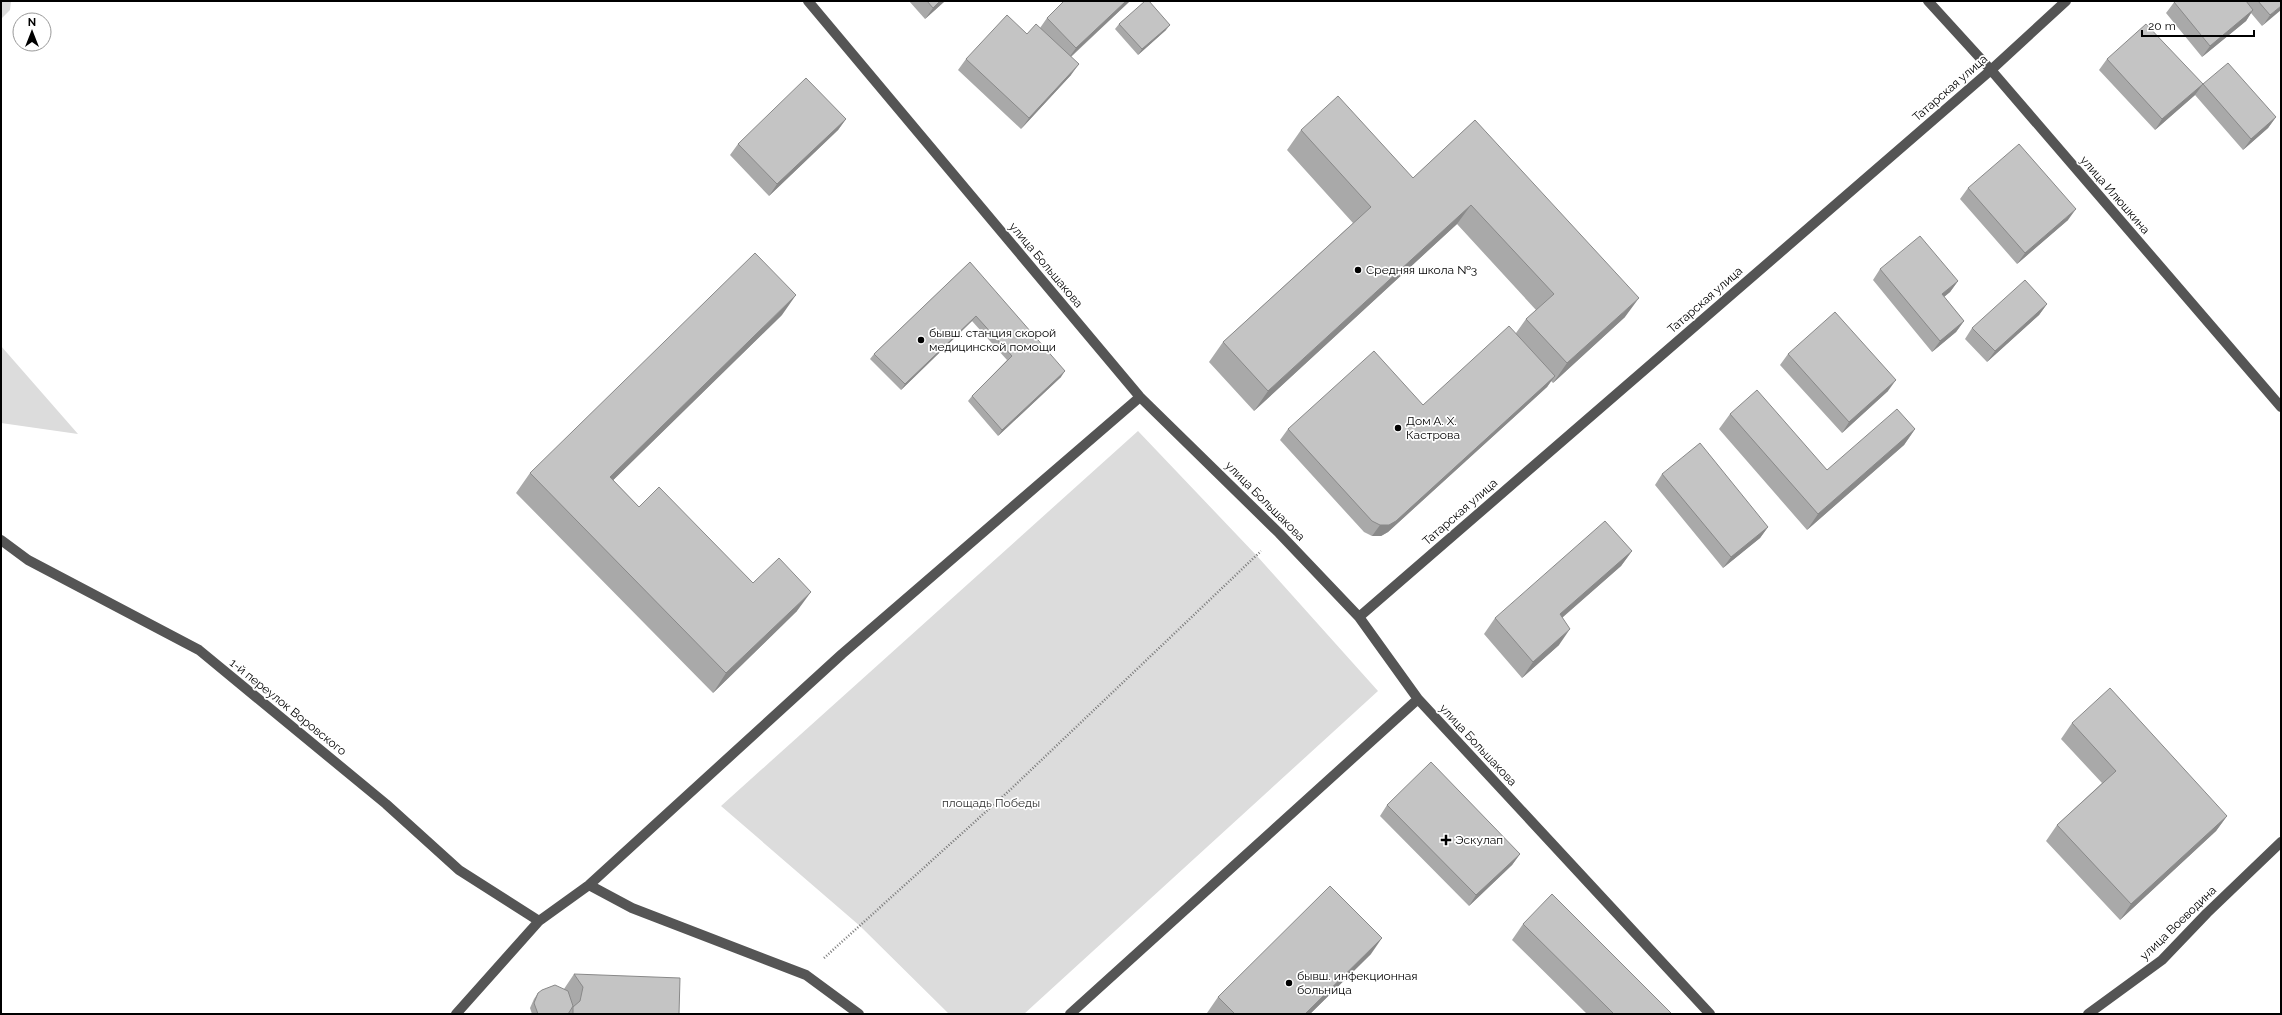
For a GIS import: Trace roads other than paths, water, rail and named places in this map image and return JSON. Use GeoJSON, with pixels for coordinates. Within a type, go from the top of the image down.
{"type":"FeatureCollection","features":[{"type":"Feature","properties":{"kind":"street","name":"улица Большакова"},"geometry":{"type":"LineString","coordinates":[[808,1],[1140,398],[1279,533],[1359,617],[1418,699],[1710,1014]]}},
{"type":"Feature","properties":{"kind":"street","name":"улица Илюшкина"},"geometry":{"type":"LineString","coordinates":[[1928,1],[1991,70],[2281,407]]}},
{"type":"Feature","properties":{"kind":"street","name":"Татарская улица"},"geometry":{"type":"LineString","coordinates":[[1359,617],[1991,70],[2066,1]]}},
{"type":"Feature","properties":{"kind":"street"},"geometry":{"type":"LineString","coordinates":[[456,1014],[539,922],[589,885],[842,654],[1140,398]]}},
{"type":"Feature","properties":{"kind":"street","name":"1-й переулок Воровского"},"geometry":{"type":"LineString","coordinates":[[1,540],[28,560],[199,650],[386,804],[459,870],[539,922]]}},
{"type":"Feature","properties":{"kind":"street"},"geometry":{"type":"LineString","coordinates":[[1070,1014],[1418,699]]}},
{"type":"Feature","properties":{"kind":"street","name":"улица Воеводина"},"geometry":{"type":"LineString","coordinates":[[2088,1014],[2162,960],[2207,913],[2281,842]]}},
{"type":"Feature","properties":{"kind":"street"},"geometry":{"type":"LineString","coordinates":[[589,885],[632,908],[806,975],[859,1014]]}},
{"type":"Feature","properties":{"kind":"place","name":"Средняя школа №3"},"geometry":{"type":"Point","coordinates":[1358,270]}},
{"type":"Feature","properties":{"kind":"place","name":"бывш. станция скорой медицинской помощи"},"geometry":{"type":"Point","coordinates":[921,340]}},
{"type":"Feature","properties":{"kind":"place","name":"Дом А. Х. Кастрова"},"geometry":{"type":"Point","coordinates":[1398,428]}},
{"type":"Feature","properties":{"kind":"place","name":"Эскулап"},"geometry":{"type":"Point","coordinates":[1446,840]}},
{"type":"Feature","properties":{"kind":"place","name":"бывш. инфекционная больница"},"geometry":{"type":"Point","coordinates":[1289,983]}},
{"type":"Feature","properties":{"kind":"park label","name":"площадь Победы"},"geometry":{"type":"Point","coordinates":[991,803]}}]}
